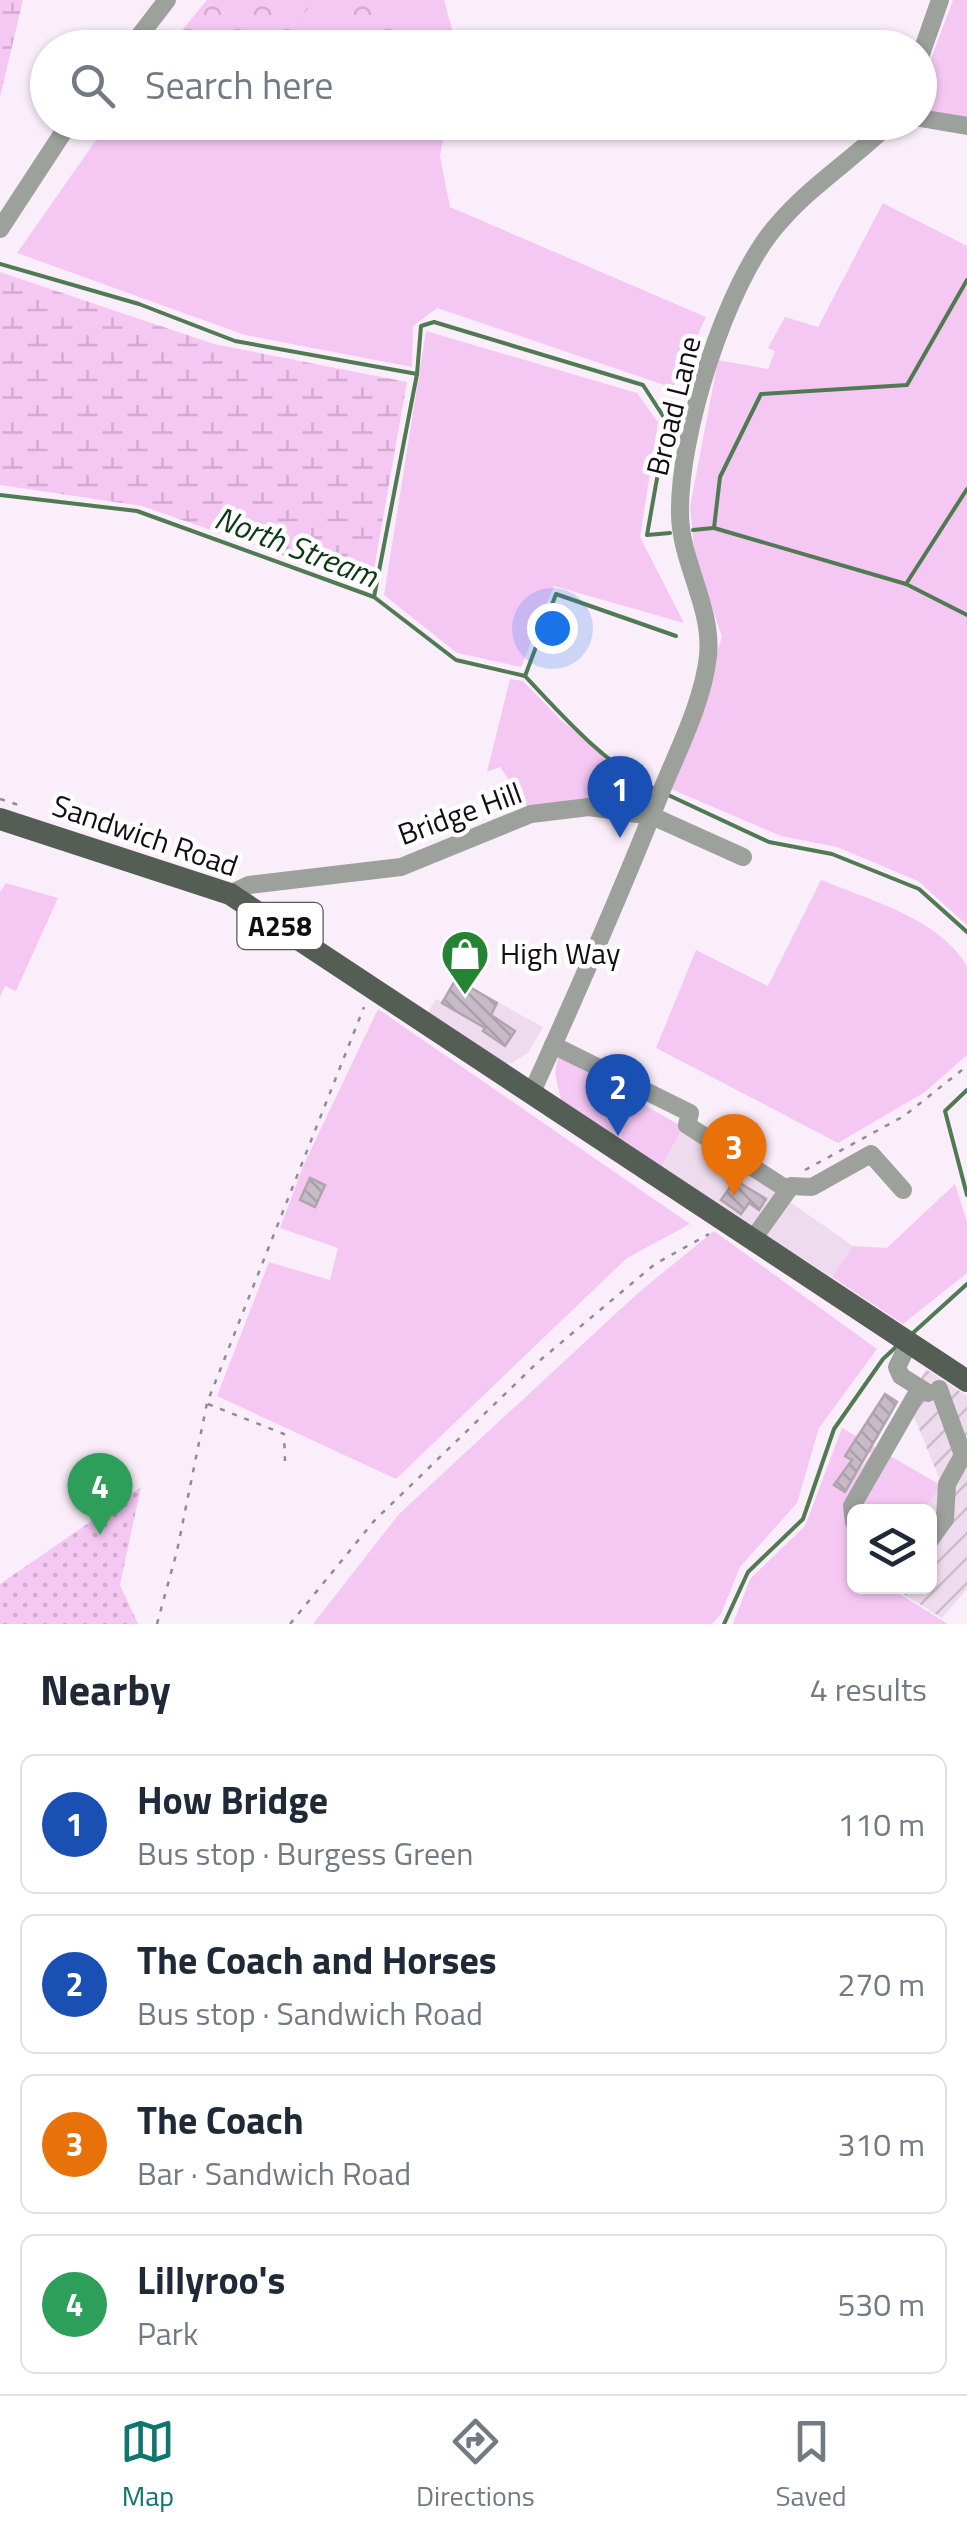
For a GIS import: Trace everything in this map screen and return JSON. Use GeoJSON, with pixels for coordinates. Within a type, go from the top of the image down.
{"type":"FeatureCollection","features":[{"type":"Feature","properties":{"kind":"main road","name":"Sandwich Road"},"geometry":{"type":"LineString","coordinates":[[0,818],[230,894],[909,1343],[945,1382]]}},
{"type":"Feature","properties":{"kind":"street"},"geometry":{"type":"LineString","coordinates":[[144,30],[167,0]]}},
{"type":"Feature","properties":{"kind":"street"},"geometry":{"type":"LineString","coordinates":[[929,30],[940,0]]}},
{"type":"Feature","properties":{"kind":"street"},"geometry":{"type":"LineString","coordinates":[[937,121],[967,126]]}},
{"type":"Feature","properties":{"kind":"street"},"geometry":{"type":"LineString","coordinates":[[0,229],[58,140]]}},
{"type":"Feature","properties":{"kind":"street","name":"Broad Lane"},"geometry":{"type":"LineString","coordinates":[[532,1092],[658,800],[708,655],[704,614],[682,541],[680,496],[697,414],[724,321],[758,249],[777,224],[870,140]]}},
{"type":"Feature","properties":{"kind":"street","name":"Bridge Hill"},"geometry":{"type":"LineString","coordinates":[[230,894],[249,886],[401,866],[531,814],[658,800],[743,857]]}},
{"type":"Feature","properties":{"kind":"street"},"geometry":{"type":"LineString","coordinates":[[553,1044],[690,1114],[687,1124],[789,1188],[812,1187],[871,1154],[903,1190]]}},
{"type":"Feature","properties":{"kind":"street"},"geometry":{"type":"LineString","coordinates":[[753,1239],[789,1188]]}},
{"type":"Feature","properties":{"kind":"street"},"geometry":{"type":"LineString","coordinates":[[909,1343],[898,1366],[900,1376],[945,1382]]}},
{"type":"Feature","properties":{"kind":"street"},"geometry":{"type":"LineString","coordinates":[[937,1530],[945,1519],[947,1484],[965,1453],[945,1382]]}},
{"type":"Feature","properties":{"kind":"street"},"geometry":{"type":"LineString","coordinates":[[854,1504],[945,1382]]}},
{"type":"Feature","properties":{"kind":"path"},"geometry":{"type":"LineString","coordinates":[[157,1624],[177,1551],[207,1403],[372,987]]}},
{"type":"Feature","properties":{"kind":"path"},"geometry":{"type":"LineString","coordinates":[[789,1188],[798,1174],[904,1116],[967,1066]]}},
{"type":"Feature","properties":{"kind":"path"},"geometry":{"type":"LineString","coordinates":[[290,1624],[374,1522],[524,1375],[654,1264],[714,1231],[724,1219]]}},
{"type":"Feature","properties":{"kind":"path"},"geometry":{"type":"LineString","coordinates":[[207,1403],[284,1434],[285,1461]]}},
{"type":"Feature","properties":{"kind":"shaded area"},"geometry":{"type":"Polygon","coordinates":[[[456,979],[543,1027],[528,1053],[512,1063],[493,1064],[424,1018],[436,999],[443,1002],[456,979]]]}},
{"type":"Feature","properties":{"kind":"shaded area"},"geometry":{"type":"Polygon","coordinates":[[[683,1127],[853,1246],[832,1277],[660,1170],[683,1127]]]}},
{"type":"Feature","properties":{"kind":"shaded area"},"geometry":{"type":"Polygon","coordinates":[[[926,1369],[967,1396],[967,1589],[942,1618],[903,1594],[937,1594],[937,1504],[927,1504],[942,1485],[908,1402],[926,1369]]]}},
{"type":"Feature","properties":{"kind":"green space"},"geometry":{"type":"Polygon","coordinates":[[[0,0],[23,0],[0,97],[0,0]]]}},
{"type":"Feature","properties":{"kind":"green space"},"geometry":{"type":"Polygon","coordinates":[[[207,0],[386,0],[394,30],[314,2],[289,30],[182,30],[207,0]]]}},
{"type":"Feature","properties":{"kind":"green space"},"geometry":{"type":"Polygon","coordinates":[[[444,0],[452,30],[289,30],[313,2],[444,0]]]}},
{"type":"Feature","properties":{"kind":"green space"},"geometry":{"type":"Polygon","coordinates":[[[953,0],[967,0],[967,119],[937,114],[937,43],[953,0]]]}},
{"type":"Feature","properties":{"kind":"green space"},"geometry":{"type":"Polygon","coordinates":[[[96,140],[443,140],[440,156],[450,207],[706,317],[673,388],[437,308],[413,326],[412,367],[245,335],[17,253],[96,140]]]}},
{"type":"Feature","properties":{"kind":"green space"},"geometry":{"type":"Polygon","coordinates":[[[883,203],[967,246],[967,925],[918,881],[837,847],[781,836],[671,789],[722,637],[695,556],[690,507],[718,360],[768,369],[775,351],[768,348],[785,317],[818,327],[883,203]]]}},
{"type":"Feature","properties":{"kind":"green space"},"geometry":{"type":"Polygon","coordinates":[[[0,272],[214,344],[407,382],[371,586],[142,506],[0,485],[0,272]]]}},
{"type":"Feature","properties":{"kind":"green space"},"geometry":{"type":"Polygon","coordinates":[[[426,331],[637,393],[658,422],[640,537],[684,623],[554,586],[521,667],[457,653],[384,595],[426,331]]]}},
{"type":"Feature","properties":{"kind":"green space"},"geometry":{"type":"Polygon","coordinates":[[[510,679],[523,681],[561,720],[646,790],[637,803],[594,797],[529,810],[500,767],[487,772],[510,679]]]}},
{"type":"Feature","properties":{"kind":"green space"},"geometry":{"type":"Polygon","coordinates":[[[821,880],[921,923],[955,949],[967,966],[967,1055],[925,1092],[838,1143],[656,1048],[696,950],[768,986],[821,880]]]}},
{"type":"Feature","properties":{"kind":"green space"},"geometry":{"type":"Polygon","coordinates":[[[6,883],[58,898],[16,991],[5,986],[0,997],[0,892],[6,883]]]}},
{"type":"Feature","properties":{"kind":"green space"},"geometry":{"type":"Polygon","coordinates":[[[378,1009],[690,1224],[627,1258],[396,1479],[217,1396],[269,1262],[330,1280],[338,1248],[280,1228],[304,1164],[378,1009]]]}},
{"type":"Feature","properties":{"kind":"green space"},"geometry":{"type":"Polygon","coordinates":[[[558,1056],[683,1127],[660,1170],[561,1100],[555,1073],[558,1056]]]}},
{"type":"Feature","properties":{"kind":"green space"},"geometry":{"type":"Polygon","coordinates":[[[955,1184],[967,1222],[967,1273],[903,1324],[832,1277],[853,1246],[887,1248],[955,1184]]]}},
{"type":"Feature","properties":{"kind":"green space"},"geometry":{"type":"Polygon","coordinates":[[[714,1231],[877,1349],[819,1428],[797,1503],[740,1567],[721,1614],[712,1624],[313,1624],[399,1514],[638,1293],[714,1231]]]}},
{"type":"Feature","properties":{"kind":"green space"},"geometry":{"type":"Polygon","coordinates":[[[842,1428],[942,1486],[928,1504],[847,1504],[847,1594],[899,1594],[948,1624],[733,1624],[750,1579],[805,1526],[842,1428]],[[854,1443],[845,1455],[852,1460],[835,1484],[844,1492],[871,1454],[854,1443]]]}},
{"type":"Feature","properties":{"kind":"green space"},"geometry":{"type":"Polygon","coordinates":[[[141,1487],[120,1585],[138,1624],[0,1624],[0,1584],[141,1487]]]}},
{"type":"Feature","properties":{"kind":"building","name":"High Way"},"geometry":{"type":"Polygon","coordinates":[[[456,979],[497,1003],[491,1015],[515,1031],[505,1046],[483,1031],[485,1028],[442,1003],[456,979]]]}},
{"type":"Feature","properties":{"kind":"building"},"geometry":{"type":"Polygon","coordinates":[[[310,1178],[325,1185],[315,1207],[300,1200],[310,1178]]]}},
{"type":"Feature","properties":{"kind":"building"},"geometry":{"type":"Polygon","coordinates":[[[735,1180],[766,1199],[759,1210],[749,1203],[741,1214],[721,1200],[735,1180]]]}},
{"type":"Feature","properties":{"kind":"building"},"geometry":{"type":"Polygon","coordinates":[[[885,1394],[897,1402],[845,1492],[834,1485],[852,1460],[845,1456],[885,1394]]]}},
{"type":"Feature","properties":{"kind":"waterway"},"geometry":{"type":"LineString","coordinates":[[0,264],[139,304],[235,341],[417,374],[374,597]]}},
{"type":"Feature","properties":{"kind":"waterway"},"geometry":{"type":"LineString","coordinates":[[967,280],[907,385],[761,394],[720,477],[714,528],[906,584],[967,615]]}},
{"type":"Feature","properties":{"kind":"waterway"},"geometry":{"type":"LineString","coordinates":[[417,374],[421,326],[434,322],[643,385],[667,422],[647,535],[670,533]]}},
{"type":"Feature","properties":{"kind":"waterway"},"geometry":{"type":"LineString","coordinates":[[906,584],[967,489]]}},
{"type":"Feature","properties":{"kind":"waterway","name":"North Stream"},"geometry":{"type":"LineString","coordinates":[[0,495],[137,511],[374,597],[456,660],[525,676]]}},
{"type":"Feature","properties":{"kind":"waterway"},"geometry":{"type":"LineString","coordinates":[[693,530],[713,528]]}},
{"type":"Feature","properties":{"kind":"waterway","name":"North Stream"},"geometry":{"type":"LineString","coordinates":[[525,676],[556,594],[676,636]]}},
{"type":"Feature","properties":{"kind":"waterway"},"geometry":{"type":"LineString","coordinates":[[525,676],[603,754],[657,790]]}},
{"type":"Feature","properties":{"kind":"waterway"},"geometry":{"type":"LineString","coordinates":[[666,794],[769,842],[832,854],[919,889],[967,932]]}},
{"type":"Feature","properties":{"kind":"waterway"},"geometry":{"type":"LineString","coordinates":[[967,1090],[945,1111],[967,1195]]}},
{"type":"Feature","properties":{"kind":"waterway"},"geometry":{"type":"LineString","coordinates":[[914,1332],[967,1284]]}},
{"type":"Feature","properties":{"kind":"waterway"},"geometry":{"type":"LineString","coordinates":[[724,1624],[748,1572],[803,1519],[834,1429],[883,1359],[896,1347]]}},
{"type":"Feature","properties":{"kind":"place","name":"How Bridge"},"geometry":{"type":"Point","coordinates":[620,838]}},
{"type":"Feature","properties":{"kind":"place","name":"High Way"},"geometry":{"type":"Point","coordinates":[465,996]}},
{"type":"Feature","properties":{"kind":"place","name":"The Coach and Horses"},"geometry":{"type":"Point","coordinates":[618,1136]}},
{"type":"Feature","properties":{"kind":"place","name":"The Coach"},"geometry":{"type":"Point","coordinates":[734,1196]}},
{"type":"Feature","properties":{"kind":"place","name":"Lillyroo's"},"geometry":{"type":"Point","coordinates":[100,1535]}}]}
